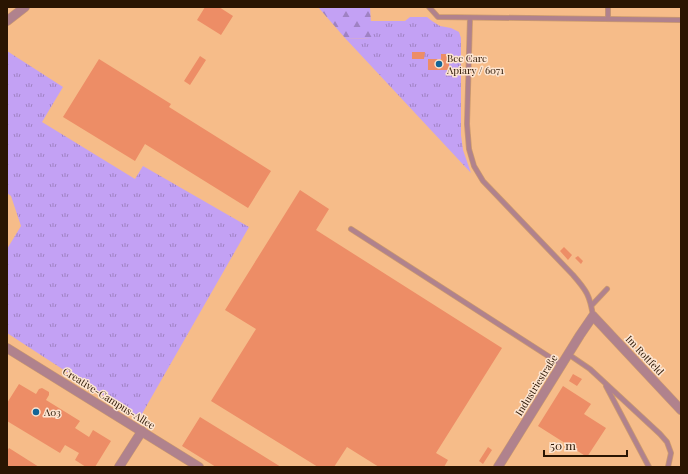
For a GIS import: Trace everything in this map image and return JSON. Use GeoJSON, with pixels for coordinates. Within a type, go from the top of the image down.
{"type":"FeatureCollection","features":[{"type":"Feature","properties":{"kind":"street"},"geometry":{"type":"LineString","coordinates":[[7,21],[25,7]]}},
{"type":"Feature","properties":{"kind":"street","name":"Industriestraße"},"geometry":{"type":"LineString","coordinates":[[498,467],[593,316]]}},
{"type":"Feature","properties":{"kind":"street","name":"Im Rottfeld"},"geometry":{"type":"LineString","coordinates":[[593,316],[681,410]]}},
{"type":"Feature","properties":{"kind":"street","name":"Creative-Campus-Allee"},"geometry":{"type":"LineString","coordinates":[[7,348],[199,467]]}},
{"type":"Feature","properties":{"kind":"street"},"geometry":{"type":"LineString","coordinates":[[119,467],[142,431]]}},
{"type":"Feature","properties":{"kind":"lane"},"geometry":{"type":"LineString","coordinates":[[429,7],[438,17],[681,20]]}},
{"type":"Feature","properties":{"kind":"lane"},"geometry":{"type":"LineString","coordinates":[[608,7],[608,19]]}},
{"type":"Feature","properties":{"kind":"lane"},"geometry":{"type":"LineString","coordinates":[[470,18],[467,124],[469,149],[474,166],[483,181],[585,288],[592,305],[593,316]]}},
{"type":"Feature","properties":{"kind":"lane"},"geometry":{"type":"LineString","coordinates":[[351,229],[562,364]]}},
{"type":"Feature","properties":{"kind":"lane"},"geometry":{"type":"LineString","coordinates":[[592,305],[607,289]]}},
{"type":"Feature","properties":{"kind":"lane"},"geometry":{"type":"LineString","coordinates":[[568,354],[590,369],[660,434],[667,442],[671,453],[668,467]]}},
{"type":"Feature","properties":{"kind":"lane"},"geometry":{"type":"LineString","coordinates":[[605,383],[649,467]]}},
{"type":"Feature","properties":{"kind":"green space"},"geometry":{"type":"Polygon","coordinates":[[[318,7],[370,7],[372,39],[345,38],[318,7]]]}},
{"type":"Feature","properties":{"kind":"green space"},"geometry":{"type":"Polygon","coordinates":[[[410,17],[427,17],[440,26],[451,28],[459,32],[461,38],[461,135],[463,150],[471,173],[345,38],[371,39],[370,21],[405,21],[410,17]]]}},
{"type":"Feature","properties":{"kind":"green space"},"geometry":{"type":"Polygon","coordinates":[[[7,51],[63,87],[42,122],[135,179],[143,166],[249,227],[139,419],[7,333],[7,249],[21,226],[11,196],[7,193],[7,51]]]}},
{"type":"Feature","properties":{"kind":"building"},"geometry":{"type":"Polygon","coordinates":[[[205,7],[219,7],[233,16],[221,35],[197,20],[205,7]]]}},
{"type":"Feature","properties":{"kind":"building"},"geometry":{"type":"Polygon","coordinates":[[[412,52],[425,52],[424,59],[412,59],[412,52]]]}},
{"type":"Feature","properties":{"kind":"building","name":"Bee Care Apiary / 6071"},"geometry":{"type":"Polygon","coordinates":[[[441,54],[449,54],[449,70],[428,70],[428,59],[441,59],[441,54]]]}},
{"type":"Feature","properties":{"kind":"building"},"geometry":{"type":"Polygon","coordinates":[[[200,56],[206,60],[190,85],[184,81],[200,56]]]}},
{"type":"Feature","properties":{"kind":"building"},"geometry":{"type":"Polygon","coordinates":[[[99,59],[171,104],[169,107],[271,171],[248,208],[145,144],[135,161],[63,117],[99,59]]]}},
{"type":"Feature","properties":{"kind":"building"},"geometry":{"type":"Polygon","coordinates":[[[300,190],[329,209],[316,230],[502,348],[436,453],[448,460],[444,467],[379,467],[347,447],[334,467],[318,467],[211,401],[256,329],[225,310],[300,190]]]}},
{"type":"Feature","properties":{"kind":"building"},"geometry":{"type":"Polygon","coordinates":[[[564,247],[572,255],[568,260],[560,251],[564,247]]]}},
{"type":"Feature","properties":{"kind":"building"},"geometry":{"type":"Polygon","coordinates":[[[578,256],[583,261],[581,264],[575,258],[578,256]]]}},
{"type":"Feature","properties":{"kind":"building"},"geometry":{"type":"Polygon","coordinates":[[[573,374],[582,379],[577,386],[569,381],[573,374]]]}},
{"type":"Feature","properties":{"kind":"building","name":"A03"},"geometry":{"type":"Polygon","coordinates":[[[19,384],[36,394],[39,389],[42,388],[49,392],[46,400],[80,421],[75,428],[89,437],[93,430],[111,441],[95,467],[86,467],[75,460],[79,453],[65,445],[60,453],[7,421],[7,403],[19,384]]]}},
{"type":"Feature","properties":{"kind":"building"},"geometry":{"type":"Polygon","coordinates":[[[563,386],[591,404],[584,414],[606,428],[587,457],[538,426],[563,386]]]}},
{"type":"Feature","properties":{"kind":"building"},"geometry":{"type":"Polygon","coordinates":[[[200,417],[281,467],[216,467],[182,446],[200,417]]]}},
{"type":"Feature","properties":{"kind":"building"},"geometry":{"type":"Polygon","coordinates":[[[488,447],[492,450],[483,464],[479,461],[488,447]]]}},
{"type":"Feature","properties":{"kind":"building"},"geometry":{"type":"Polygon","coordinates":[[[9,448],[39,467],[7,467],[7,451],[9,448]]]}},
{"type":"Feature","properties":{"kind":"place","name":"Bee Care Apiary / 6071"},"geometry":{"type":"Point","coordinates":[439,64]}},
{"type":"Feature","properties":{"kind":"place","name":"A03"},"geometry":{"type":"Point","coordinates":[36,412]}}]}
